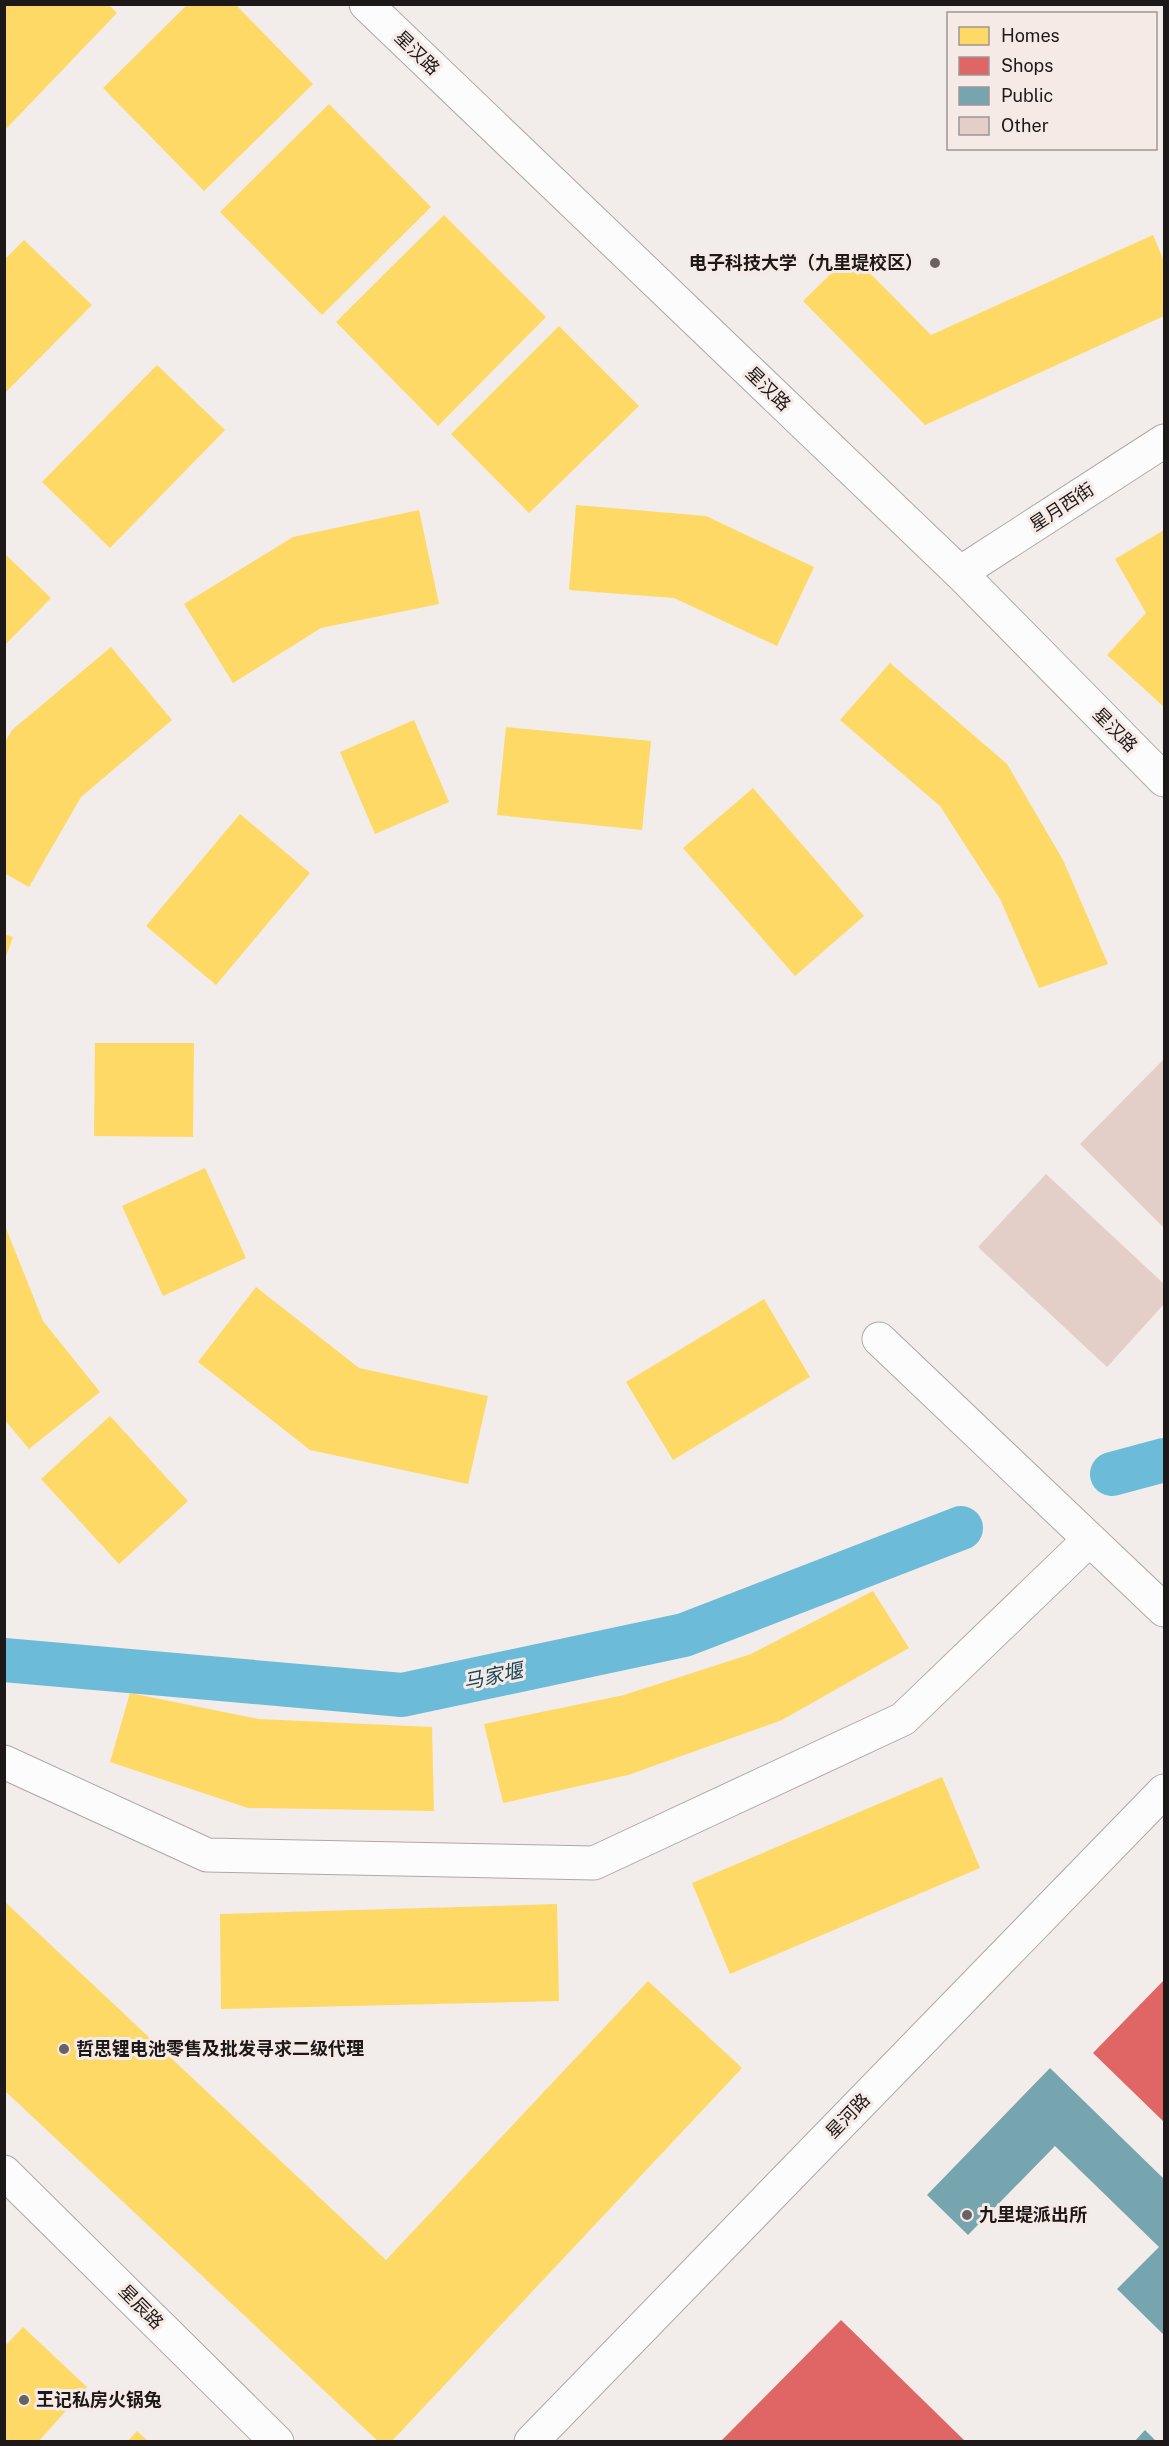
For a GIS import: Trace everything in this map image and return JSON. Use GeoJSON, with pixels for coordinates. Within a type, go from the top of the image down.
{"type":"FeatureCollection","features":[{"type":"Feature","properties":{"kind":"street","name":"星汉路"},"geometry":{"type":"LineString","coordinates":[[366,4],[960,573],[1164,780]]}},
{"type":"Feature","properties":{"kind":"street","name":"星月西街"},"geometry":{"type":"LineString","coordinates":[[960,573],[1164,441]]}},
{"type":"Feature","properties":{"kind":"street"},"geometry":{"type":"LineString","coordinates":[[879,1339],[1164,1610]]}},
{"type":"Feature","properties":{"kind":"street"},"geometry":{"type":"LineString","coordinates":[[4,1762],[207,1855],[594,1863],[903,1719],[1089,1540]]}},
{"type":"Feature","properties":{"kind":"street","name":"星河路"},"geometry":{"type":"LineString","coordinates":[[531,2442],[1164,1791]]}},
{"type":"Feature","properties":{"kind":"street","name":"星辰路"},"geometry":{"type":"LineString","coordinates":[[4,2172],[277,2442]]}},
{"type":"Feature","properties":{"kind":"building: Homes"},"geometry":{"type":"Polygon","coordinates":[[[4,4],[108,4],[117,13],[4,131],[4,4]]]}},
{"type":"Feature","properties":{"kind":"building: Homes"},"geometry":{"type":"Polygon","coordinates":[[[188,4],[235,4],[313,84],[204,191],[103,88],[188,4]]]}},
{"type":"Feature","properties":{"kind":"building: Homes"},"geometry":{"type":"Polygon","coordinates":[[[329,104],[431,207],[322,315],[220,212],[329,104]]]}},
{"type":"Feature","properties":{"kind":"building: Homes"},"geometry":{"type":"Polygon","coordinates":[[[444,215],[546,317],[438,426],[336,322],[444,215]]]}},
{"type":"Feature","properties":{"kind":"building: Homes"},"geometry":{"type":"Polygon","coordinates":[[[1153,235],[1164,261],[1164,316],[925,425],[803,301],[851,254],[931,335],[1153,235]]]}},
{"type":"Feature","properties":{"kind":"building: Homes"},"geometry":{"type":"Polygon","coordinates":[[[24,240],[92,305],[4,394],[4,260],[24,240]]]}},
{"type":"Feature","properties":{"kind":"building: Homes"},"geometry":{"type":"Polygon","coordinates":[[[559,326],[639,406],[529,513],[451,434],[559,326]]]}},
{"type":"Feature","properties":{"kind":"building: Homes"},"geometry":{"type":"Polygon","coordinates":[[[157,365],[225,430],[110,548],[42,482],[157,365]]]}},
{"type":"Feature","properties":{"kind":"building: Homes"},"geometry":{"type":"Polygon","coordinates":[[[576,505],[706,516],[814,567],[777,646],[674,598],[569,590],[576,505]]]}},
{"type":"Feature","properties":{"kind":"building: Homes"},"geometry":{"type":"Polygon","coordinates":[[[419,510],[439,604],[321,628],[233,683],[184,604],[293,537],[419,510]]]}},
{"type":"Feature","properties":{"kind":"building: Homes"},"geometry":{"type":"Polygon","coordinates":[[[1164,530],[1164,707],[1107,655],[1146,613],[1115,559],[1164,530]]]}},
{"type":"Feature","properties":{"kind":"building: Homes"},"geometry":{"type":"Polygon","coordinates":[[[4,553],[51,598],[4,646],[4,553]]]}},
{"type":"Feature","properties":{"kind":"building: Homes"},"geometry":{"type":"Polygon","coordinates":[[[111,647],[172,720],[81,797],[29,887],[4,873],[4,744],[12,730],[111,647]]]}},
{"type":"Feature","properties":{"kind":"building: Homes"},"geometry":{"type":"Polygon","coordinates":[[[890,663],[1007,764],[1063,860],[1108,964],[1039,988],[1000,899],[940,806],[840,720],[890,663]]]}},
{"type":"Feature","properties":{"kind":"building: Homes"},"geometry":{"type":"Polygon","coordinates":[[[414,720],[449,802],[375,834],[340,752],[414,720]]]}},
{"type":"Feature","properties":{"kind":"building: Homes"},"geometry":{"type":"Polygon","coordinates":[[[506,727],[651,741],[642,830],[497,815],[506,727]]]}},
{"type":"Feature","properties":{"kind":"building: Homes"},"geometry":{"type":"Polygon","coordinates":[[[753,788],[864,916],[795,976],[683,848],[753,788]]]}},
{"type":"Feature","properties":{"kind":"building: Homes"},"geometry":{"type":"Polygon","coordinates":[[[240,814],[310,873],[216,985],[146,926],[240,814]]]}},
{"type":"Feature","properties":{"kind":"building: Homes"},"geometry":{"type":"Polygon","coordinates":[[[4,934],[13,937],[5,959],[4,959],[4,934]]]}},
{"type":"Feature","properties":{"kind":"building: Homes"},"geometry":{"type":"Polygon","coordinates":[[[95,1043],[194,1043],[193,1137],[94,1136],[95,1043]]]}},
{"type":"Feature","properties":{"kind":"building: Homes"},"geometry":{"type":"Polygon","coordinates":[[[205,1168],[246,1258],[163,1296],[122,1206],[205,1168]]]}},
{"type":"Feature","properties":{"kind":"building: Homes"},"geometry":{"type":"Polygon","coordinates":[[[5,1226],[43,1321],[100,1392],[29,1449],[4,1419],[5,1226]]]}},
{"type":"Feature","properties":{"kind":"building: Homes"},"geometry":{"type":"Polygon","coordinates":[[[256,1287],[359,1368],[488,1396],[468,1484],[310,1450],[198,1362],[256,1287]]]}},
{"type":"Feature","properties":{"kind":"building: Homes"},"geometry":{"type":"Polygon","coordinates":[[[764,1299],[810,1377],[673,1460],[626,1382],[764,1299]]]}},
{"type":"Feature","properties":{"kind":"building: Homes"},"geometry":{"type":"Polygon","coordinates":[[[110,1416],[188,1501],[119,1564],[41,1479],[110,1416]]]}},
{"type":"Feature","properties":{"kind":"building: Homes"},"geometry":{"type":"Polygon","coordinates":[[[873,1591],[909,1648],[782,1720],[628,1775],[503,1803],[484,1724],[624,1695],[751,1654],[873,1591]]]}},
{"type":"Feature","properties":{"kind":"building: Homes"},"geometry":{"type":"Polygon","coordinates":[[[130,1693],[259,1719],[432,1727],[434,1811],[248,1808],[110,1762],[130,1693]]]}},
{"type":"Feature","properties":{"kind":"building: Homes"},"geometry":{"type":"Polygon","coordinates":[[[942,1777],[980,1868],[730,1974],[692,1883],[942,1777]]]}},
{"type":"Feature","properties":{"kind":"building: Homes"},"geometry":{"type":"Polygon","coordinates":[[[4,1901],[386,2260],[648,1981],[742,2068],[391,2442],[379,2442],[4,2090],[4,1901]]]}},
{"type":"Feature","properties":{"kind":"building: Homes"},"geometry":{"type":"Polygon","coordinates":[[[557,1904],[559,2001],[221,2009],[220,1914],[557,1904]]]}},
{"type":"Feature","properties":{"kind":"building: Homes"},"geometry":{"type":"Polygon","coordinates":[[[23,2327],[87,2387],[38,2442],[4,2442],[4,2347],[23,2327]]]}},
{"type":"Feature","properties":{"kind":"building: Homes"},"geometry":{"type":"Polygon","coordinates":[[[137,2431],[149,2442],[127,2442],[137,2431]]]}},
{"type":"Feature","properties":{"kind":"building: Shops"},"geometry":{"type":"Polygon","coordinates":[[[1164,1980],[1164,2122],[1093,2053],[1164,1980]]]}},
{"type":"Feature","properties":{"kind":"building: Shops"},"geometry":{"type":"Polygon","coordinates":[[[841,2320],[966,2442],[720,2442],[841,2320]]]}},
{"type":"Feature","properties":{"kind":"building: Public","name":"九里堤派出所"},"geometry":{"type":"Polygon","coordinates":[[[1050,2068],[1164,2179],[1164,2335],[1117,2289],[1159,2247],[1055,2146],[968,2235],[927,2195],[1050,2068]]]}},
{"type":"Feature","properties":{"kind":"building: Public"},"geometry":{"type":"Polygon","coordinates":[[[1145,2430],[1157,2442],[1134,2442],[1145,2430]]]}},
{"type":"Feature","properties":{"kind":"building: Other"},"geometry":{"type":"Polygon","coordinates":[[[1164,1059],[1164,1228],[1080,1144],[1164,1059]]]}},
{"type":"Feature","properties":{"kind":"building: Other"},"geometry":{"type":"Polygon","coordinates":[[[1046,1174],[1164,1284],[1164,1304],[1107,1367],[978,1247],[1046,1174]]]}},
{"type":"Feature","properties":{"kind":"waterway","name":"马家堰"},"geometry":{"type":"LineString","coordinates":[[1112,1474],[1164,1460]]}},
{"type":"Feature","properties":{"kind":"waterway","name":"马家堰"},"geometry":{"type":"LineString","coordinates":[[4,1660],[402,1695],[684,1635],[961,1528]]}},
{"type":"Feature","properties":{"kind":"place","name":"电子科技大学（九里堤校区）"},"geometry":{"type":"Point","coordinates":[935,263]}},
{"type":"Feature","properties":{"kind":"place","name":"哲思锂电池零售及批发寻求二级代理"},"geometry":{"type":"Point","coordinates":[64,2049]}},
{"type":"Feature","properties":{"kind":"place","name":"九里堤派出所"},"geometry":{"type":"Point","coordinates":[967,2215]}},
{"type":"Feature","properties":{"kind":"place","name":"王记私房火锅兔"},"geometry":{"type":"Point","coordinates":[24,2400]}}]}
